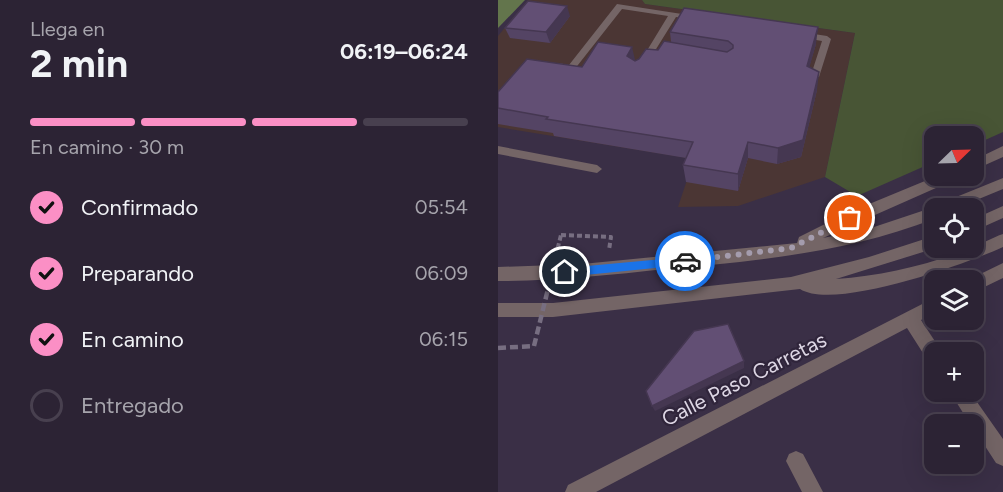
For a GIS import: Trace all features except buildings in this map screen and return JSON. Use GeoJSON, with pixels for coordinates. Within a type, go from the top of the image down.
{"type":"FeatureCollection","features":[{"type":"Feature","properties":{"kind":"street"},"geometry":{"type":"LineString","coordinates":[[984,160],[1003,151]]}},
{"type":"Feature","properties":{"kind":"street"},"geometry":{"type":"LineString","coordinates":[[968,198],[1003,183]]}},
{"type":"Feature","properties":{"kind":"street"},"geometry":{"type":"LineString","coordinates":[[791,248],[850,218],[925,186]]}},
{"type":"Feature","properties":{"kind":"street"},"geometry":{"type":"LineString","coordinates":[[984,221],[1003,212]]}},
{"type":"Feature","properties":{"kind":"street"},"geometry":{"type":"LineString","coordinates":[[498,274],[546,274],[717,259],[868,236],[924,217]]}},
{"type":"Feature","properties":{"kind":"street"},"geometry":{"type":"LineString","coordinates":[[790,284],[838,286],[885,281],[982,250],[1003,240]]}},
{"type":"Feature","properties":{"kind":"street"},"geometry":{"type":"LineString","coordinates":[[498,310],[553,310],[790,284],[869,264],[924,246]]}},
{"type":"Feature","properties":{"kind":"street"},"geometry":{"type":"LineString","coordinates":[[984,280],[1003,270]]}},
{"type":"Feature","properties":{"kind":"street","name":"Calle Paso Carretas"},"geometry":{"type":"LineString","coordinates":[[575,492],[924,310]]}},
{"type":"Feature","properties":{"kind":"street"},"geometry":{"type":"LineString","coordinates":[[910,318],[926,342]]}},
{"type":"Feature","properties":{"kind":"street"},"geometry":{"type":"LineString","coordinates":[[966,402],[1003,456]]}},
{"type":"Feature","properties":{"kind":"street"},"geometry":{"type":"LineString","coordinates":[[796,461],[813,492]]}},
{"type":"Feature","properties":{"kind":"lane"},"geometry":{"type":"LineString","coordinates":[[551,64],[571,68],[620,6],[709,20]]}},
{"type":"Feature","properties":{"kind":"lane"},"geometry":{"type":"LineString","coordinates":[[638,73],[673,15]]}},
{"type":"Feature","properties":{"kind":"lane"},"geometry":{"type":"LineString","coordinates":[[791,33],[827,39],[816,75]]}},
{"type":"Feature","properties":{"kind":"lane"},"geometry":{"type":"LineString","coordinates":[[651,51],[662,53]]}},
{"type":"Feature","properties":{"kind":"lane"},"geometry":{"type":"LineString","coordinates":[[498,150],[597,169]]}},
{"type":"Feature","properties":{"kind":"path"},"geometry":{"type":"LineString","coordinates":[[498,348],[534,346],[561,235],[611,237],[605,268]]}},
{"type":"Feature","properties":{"kind":"shaded area"},"geometry":{"type":"Polygon","coordinates":[[[528,0],[642,0],[645,4],[855,33],[825,177],[738,206],[678,207],[694,159],[498,127],[498,36],[528,0]]]}},
{"type":"Feature","properties":{"kind":"green space"},"geometry":{"type":"Polygon","coordinates":[[[498,0],[525,0],[498,28],[498,0]]]}},
{"type":"Feature","properties":{"kind":"green space"},"geometry":{"type":"Polygon","coordinates":[[[642,0],[1003,0],[1003,132],[984,141],[984,126],[924,126],[924,166],[857,196],[825,177],[855,33],[645,4],[642,0]]]}},
{"type":"Feature","properties":{"kind":"way so far"},"geometry":{"type":"LineString","coordinates":[[685,261],[717,259],[791,248],[850,218]]}},
{"type":"Feature","properties":{"kind":"route"},"geometry":{"type":"LineString","coordinates":[[565,272],[685,261]]}}]}
